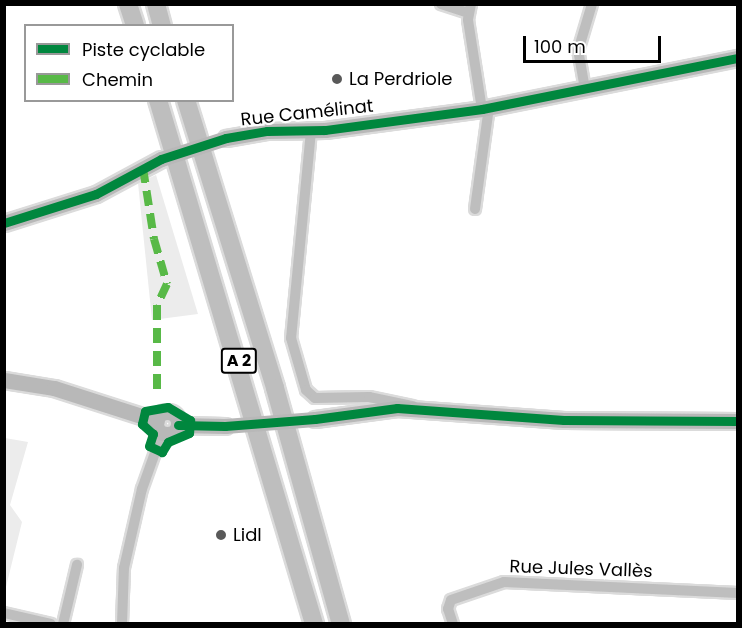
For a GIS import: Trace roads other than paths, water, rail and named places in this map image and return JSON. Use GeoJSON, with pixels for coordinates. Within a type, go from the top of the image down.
{"type":"FeatureCollection","features":[{"type":"Feature","properties":{"kind":"highway"},"geometry":{"type":"LineString","coordinates":[[128,4],[134,24]]}},
{"type":"Feature","properties":{"kind":"highway"},"geometry":{"type":"LineString","coordinates":[[156,4],[161,24]]}},
{"type":"Feature","properties":{"kind":"highway","name":"A 2"},"geometry":{"type":"LineString","coordinates":[[159,102],[314,624]]}},
{"type":"Feature","properties":{"kind":"highway","name":"A 2"},"geometry":{"type":"LineString","coordinates":[[187,102],[272,378],[340,624]]}},
{"type":"Feature","properties":{"kind":"street"},"geometry":{"type":"LineString","coordinates":[[441,4],[470,9],[486,108],[475,208]]}},
{"type":"Feature","properties":{"kind":"street"},"geometry":{"type":"LineString","coordinates":[[585,89],[578,47],[592,4]]}},
{"type":"Feature","properties":{"kind":"street","name":"Rue Camélinat"},"geometry":{"type":"LineString","coordinates":[[4,223],[96,194],[161,159],[226,138],[267,131],[311,131],[486,108],[738,58]]}},
{"type":"Feature","properties":{"kind":"street"},"geometry":{"type":"LineString","coordinates":[[311,131],[291,338],[308,393],[315,398],[387,398],[421,410]]}},
{"type":"Feature","properties":{"kind":"street"},"geometry":{"type":"LineString","coordinates":[[4,380],[54,388],[159,427]]}},
{"type":"Feature","properties":{"kind":"street"},"geometry":{"type":"LineString","coordinates":[[122,624],[124,568],[159,427],[168,413],[175,417],[178,425],[225,426],[315,419],[381,409],[564,420],[738,421]]}},
{"type":"Feature","properties":{"kind":"street"},"geometry":{"type":"LineString","coordinates":[[63,624],[77,565]]}},
{"type":"Feature","properties":{"kind":"street","name":"Rue Jules Vallès"},"geometry":{"type":"LineString","coordinates":[[453,624],[448,609],[451,600],[504,582],[737,590]]}},
{"type":"Feature","properties":{"kind":"street"},"geometry":{"type":"LineString","coordinates":[[4,613],[51,624]]}},
{"type":"Feature","properties":{"kind":"place","name":"La Perdriole"},"geometry":{"type":"Point","coordinates":[337,79]}},
{"type":"Feature","properties":{"kind":"place","name":"Lidl"},"geometry":{"type":"Point","coordinates":[221,535]}}]}
